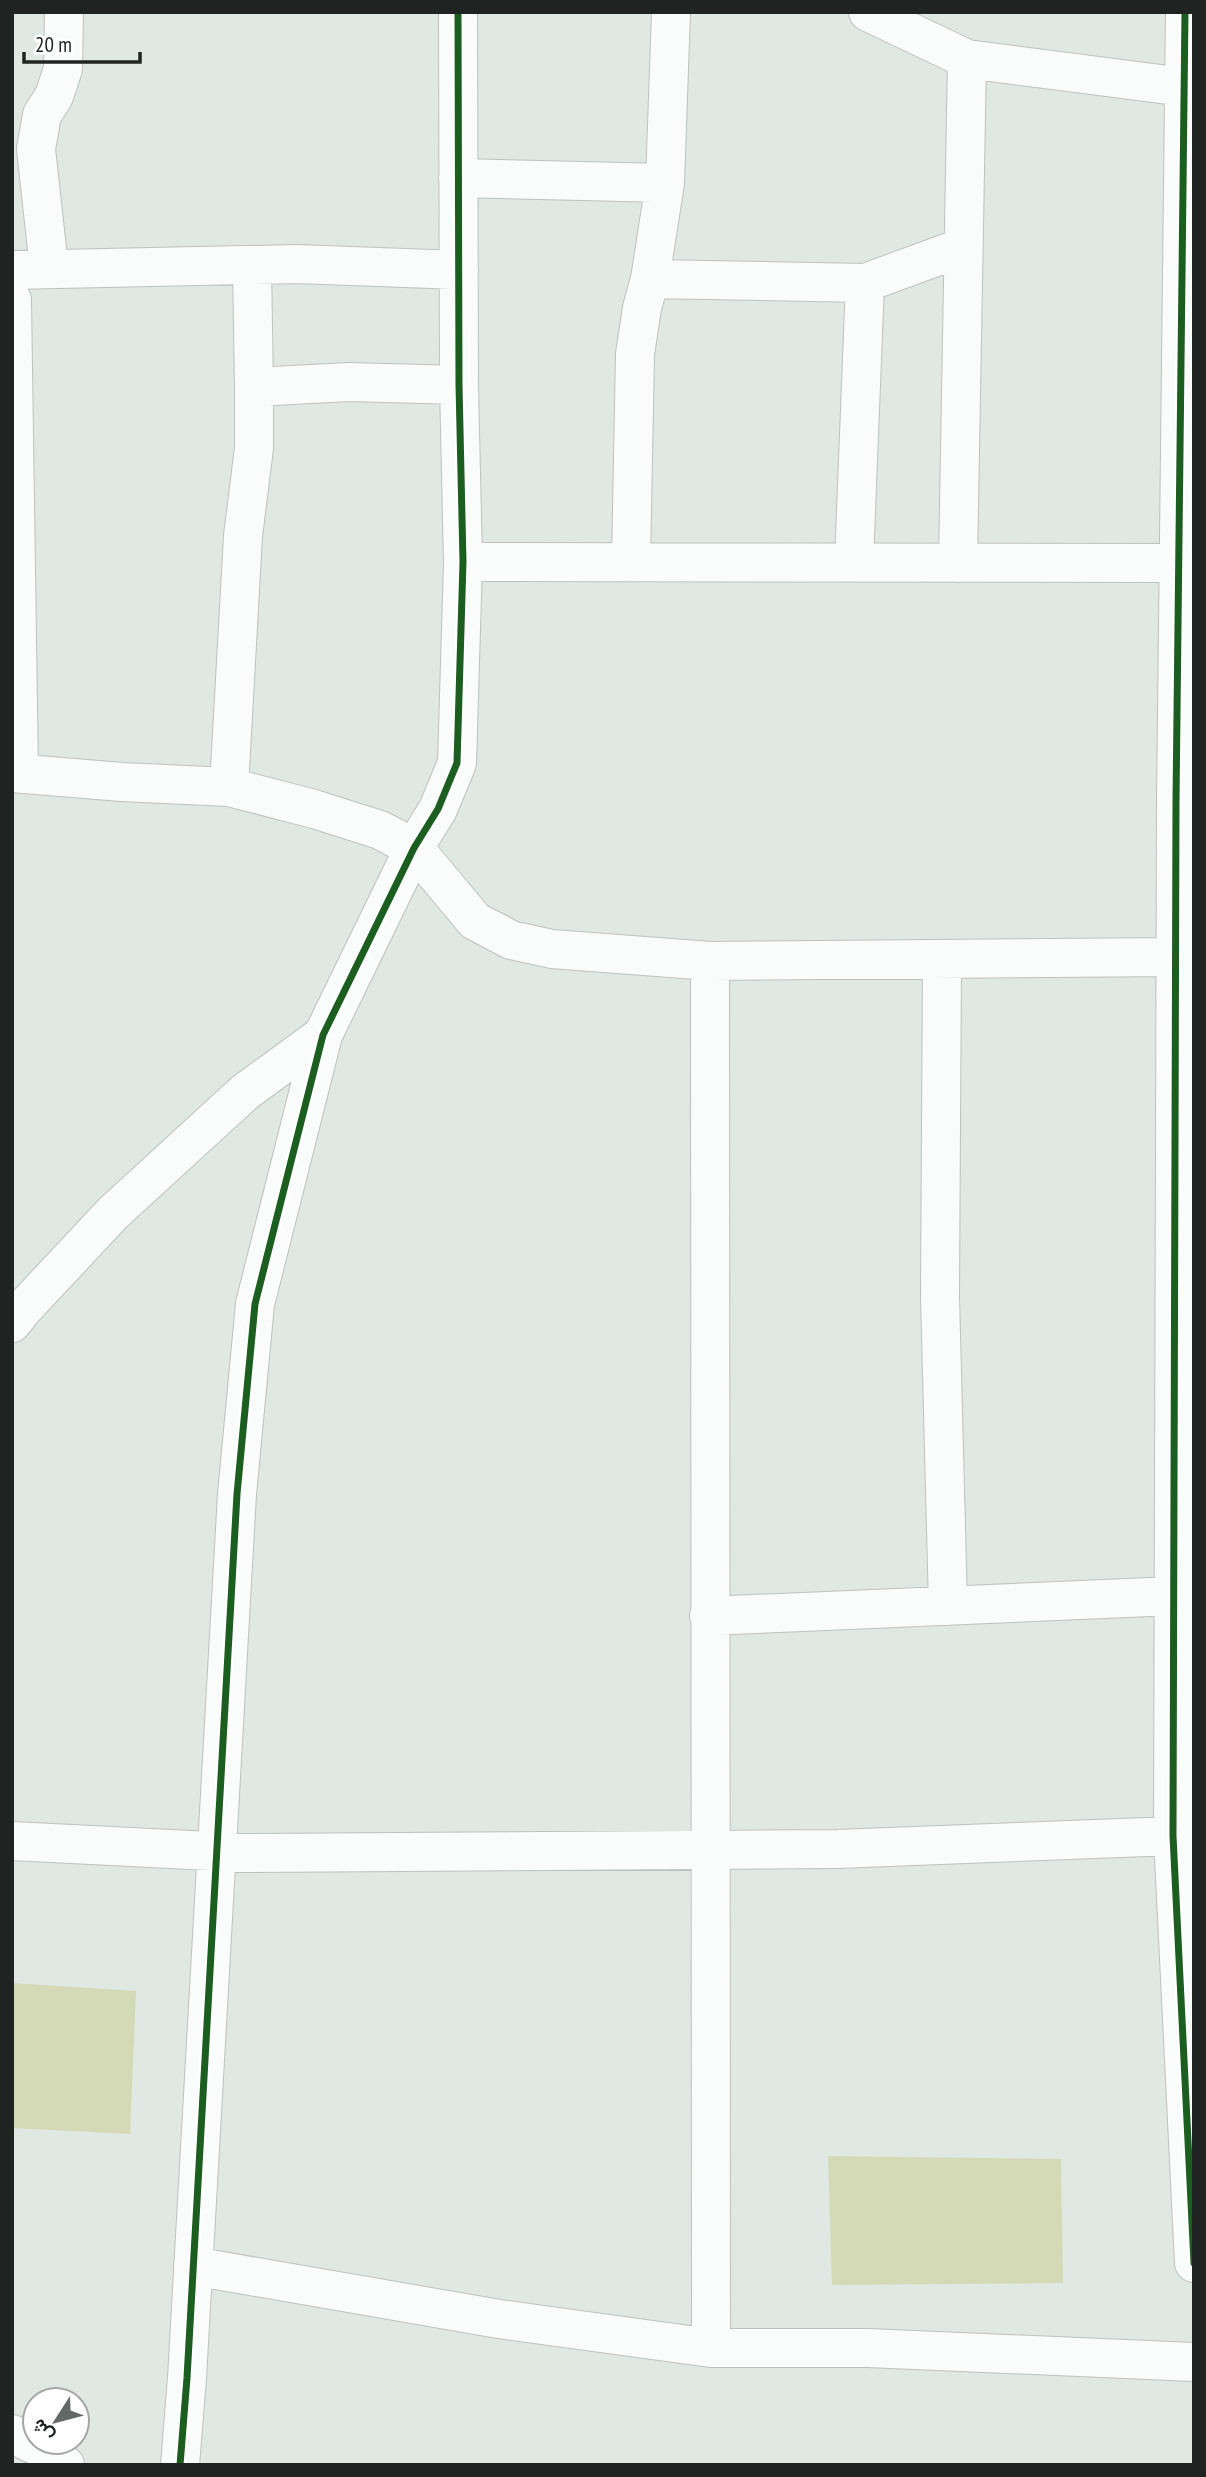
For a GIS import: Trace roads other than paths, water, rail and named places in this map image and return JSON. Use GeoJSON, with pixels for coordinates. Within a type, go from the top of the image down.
{"type":"FeatureCollection","features":[{"type":"Feature","properties":{"kind":"street"},"geometry":{"type":"LineString","coordinates":[[64,12],[63,69],[54,96],[42,115],[36,149],[31,268],[297,264],[458,270]]}},
{"type":"Feature","properties":{"kind":"street"},"geometry":{"type":"LineString","coordinates":[[180,2465],[237,1494],[254,1304],[323,1035],[414,848],[438,809],[457,764],[463,562],[459,385],[458,12]]}},
{"type":"Feature","properties":{"kind":"street"},"geometry":{"type":"LineString","coordinates":[[631,562],[635,354],[665,183],[671,12]]}},
{"type":"Feature","properties":{"kind":"street"},"geometry":{"type":"LineString","coordinates":[[868,12],[967,59],[1184,87]]}},
{"type":"Feature","properties":{"kind":"street"},"geometry":{"type":"LineString","coordinates":[[1185,12],[1185,803],[1175,957],[1174,1596],[1194,2263]]}},
{"type":"Feature","properties":{"kind":"street"},"geometry":{"type":"LineString","coordinates":[[958,563],[967,59]]}},
{"type":"Feature","properties":{"kind":"street"},"geometry":{"type":"LineString","coordinates":[[458,178],[665,183]]}},
{"type":"Feature","properties":{"kind":"street"},"geometry":{"type":"LineString","coordinates":[[650,279],[865,283],[963,247]]}},
{"type":"Feature","properties":{"kind":"street"},"geometry":{"type":"LineString","coordinates":[[229,787],[243,536],[254,448],[252,266]]}},
{"type":"Feature","properties":{"kind":"street"},"geometry":{"type":"LineString","coordinates":[[854,562],[865,283]]}},
{"type":"Feature","properties":{"kind":"street"},"geometry":{"type":"LineString","coordinates":[[12,300],[15,773],[229,787],[314,809],[380,830],[414,848],[475,921],[511,940],[552,949],[710,961],[1175,957]]}},
{"type":"Feature","properties":{"kind":"street"},"geometry":{"type":"LineString","coordinates":[[254,387],[349,382],[459,385]]}},
{"type":"Feature","properties":{"kind":"street"},"geometry":{"type":"LineString","coordinates":[[463,562],[1186,564]]}},
{"type":"Feature","properties":{"kind":"street"},"geometry":{"type":"LineString","coordinates":[[942,959],[940,1296],[948,1606]]}},
{"type":"Feature","properties":{"kind":"street"},"geometry":{"type":"LineString","coordinates":[[710,961],[711,2348]]}},
{"type":"Feature","properties":{"kind":"street"},"geometry":{"type":"LineString","coordinates":[[12,1323],[123,1204],[245,1092],[323,1035]]}},
{"type":"Feature","properties":{"kind":"street"},"geometry":{"type":"LineString","coordinates":[[709,1616],[1174,1596]]}},
{"type":"Feature","properties":{"kind":"street"},"geometry":{"type":"LineString","coordinates":[[12,1840],[216,1852],[837,1849],[1183,1837]]}},
{"type":"Feature","properties":{"kind":"street"},"geometry":{"type":"LineString","coordinates":[[193,2266],[499,2319],[711,2348],[868,2348],[1194,2362]]}}]}
